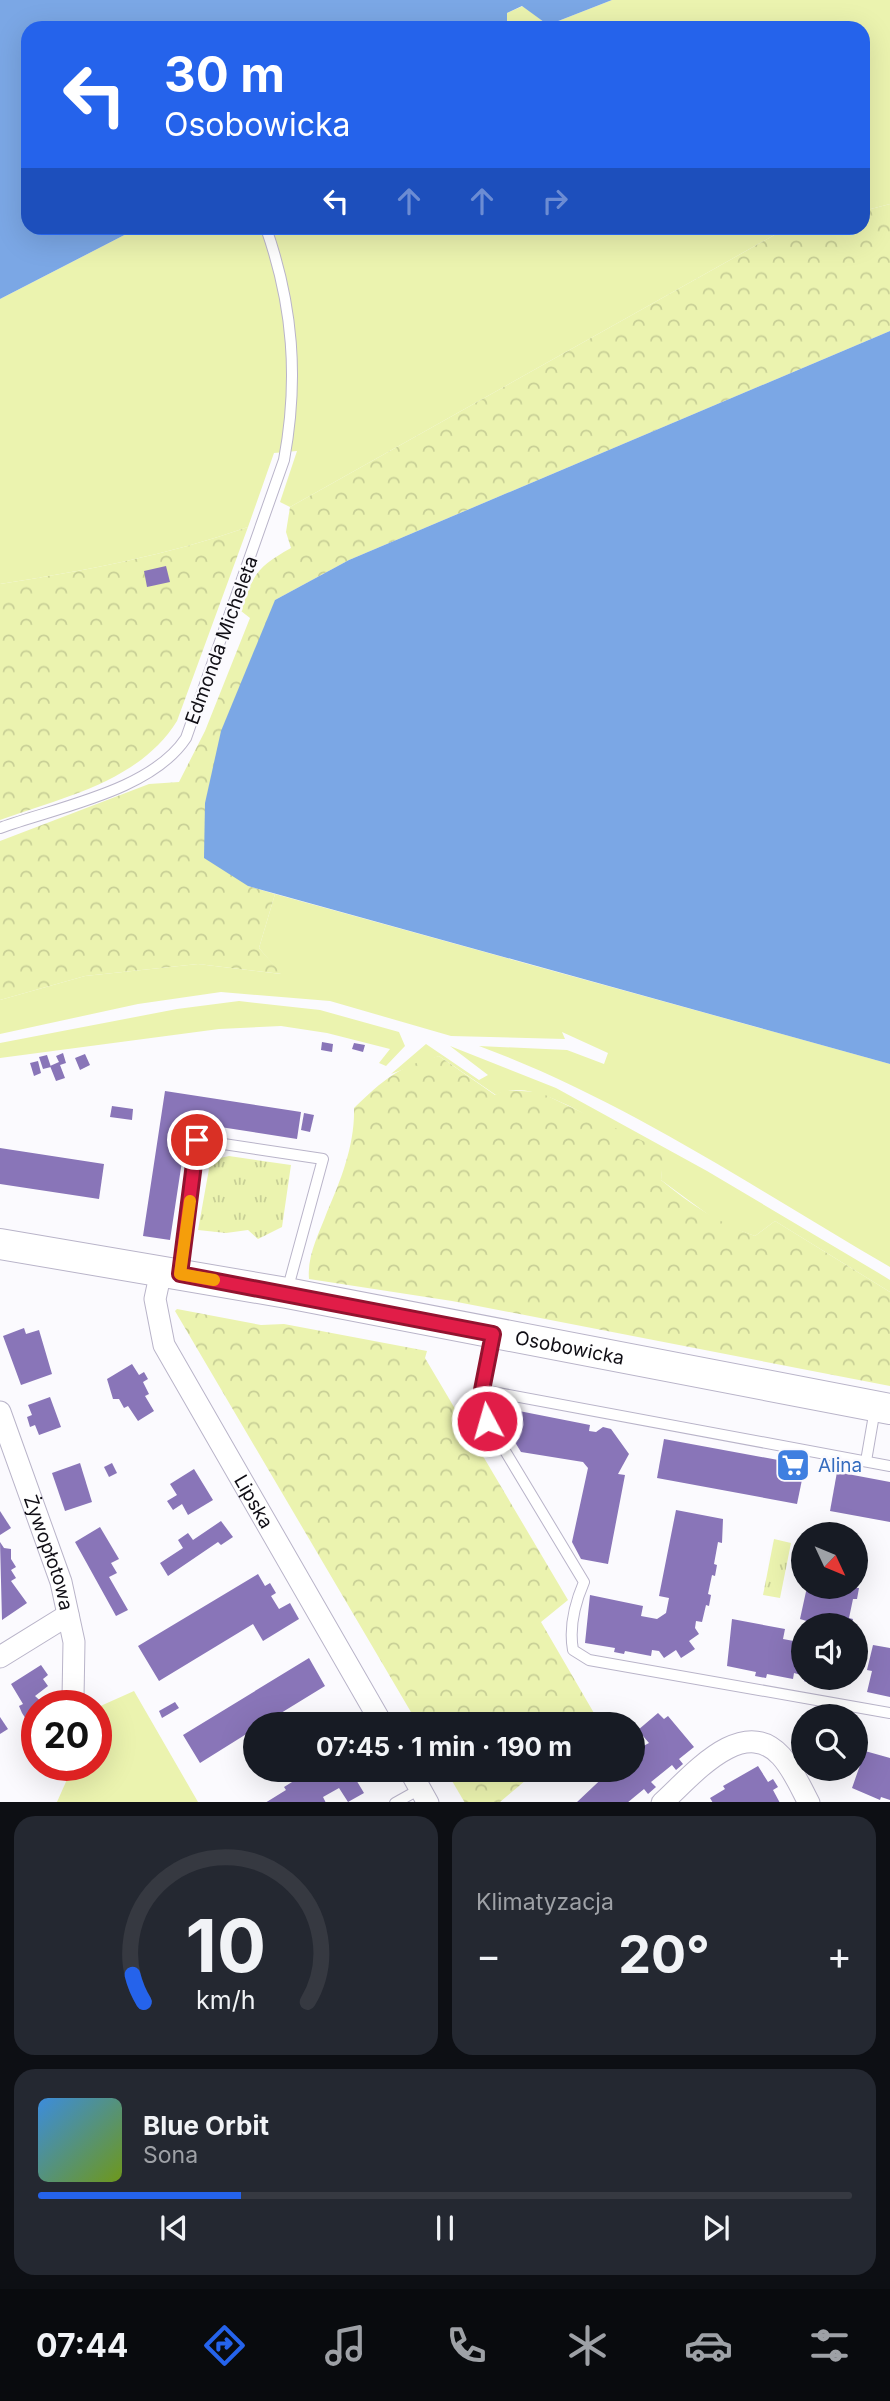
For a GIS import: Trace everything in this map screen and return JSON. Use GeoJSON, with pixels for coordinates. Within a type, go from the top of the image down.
{"type":"FeatureCollection","features":[{"type":"Feature","properties":{"kind":"street","name":"Osobowicka"},"geometry":{"type":"LineString","coordinates":[[0,1244],[287,1293],[883,1407]]}},
{"type":"Feature","properties":{"kind":"street","name":"Lipska"},"geometry":{"type":"LineString","coordinates":[[170,1272],[155,1298],[164,1345],[375,1712]]}},
{"type":"Feature","properties":{"kind":"street","name":"Żywopłotowa"},"geometry":{"type":"LineString","coordinates":[[0,1412],[61,1582],[74,1642],[74,1690]]}},
{"type":"Feature","properties":{"kind":"street"},"geometry":{"type":"LineString","coordinates":[[0,1657],[68,1615]]}},
{"type":"Feature","properties":{"kind":"street"},"geometry":{"type":"LineString","coordinates":[[662,1802],[725,1749],[749,1741],[759,1742],[783,1758],[809,1802]]}},
{"type":"Feature","properties":{"kind":"lane","name":"Edmonda Micheleta"},"geometry":{"type":"LineString","coordinates":[[0,828],[126,784],[150,772],[176,752],[186,738],[284,460],[293,387],[292,336],[286,293],[268,235]]}},
{"type":"Feature","properties":{"kind":"lane"},"geometry":{"type":"LineString","coordinates":[[170,1272],[197,1140],[323,1158],[287,1293]]}},
{"type":"Feature","properties":{"kind":"lane"},"geometry":{"type":"LineString","coordinates":[[493,1334],[482,1390],[487,1421],[584,1582],[577,1598],[571,1637],[573,1650],[589,1660],[890,1713]]}},
{"type":"Feature","properties":{"kind":"lane"},"geometry":{"type":"LineString","coordinates":[[482,1390],[890,1466]]}},
{"type":"Feature","properties":{"kind":"lane"},"geometry":{"type":"LineString","coordinates":[[866,1461],[883,1407]]}},
{"type":"Feature","properties":{"kind":"lane"},"geometry":{"type":"LineString","coordinates":[[395,1802],[424,1796]]}},
{"type":"Feature","properties":{"kind":"green space"},"geometry":{"type":"Polygon","coordinates":[[[612,0],[890,0],[890,204],[870,209],[870,21],[558,21],[612,0]]]}},
{"type":"Feature","properties":{"kind":"green space"},"geometry":{"type":"Polygon","coordinates":[[[523,6],[543,21],[507,21],[507,13],[523,6]]]}},
{"type":"Feature","properties":{"kind":"green space"},"geometry":{"type":"Polygon","coordinates":[[[890,204],[890,331],[349,560],[275,600],[248,886],[275,894],[259,948],[282,974],[198,964],[85,976],[0,1000],[0,841],[149,784],[179,782],[205,731],[250,618],[241,611],[249,588],[263,567],[291,548],[286,532],[290,507],[774,235],[870,235],[870,209],[890,204]]]}},
{"type":"Feature","properties":{"kind":"green space"},"geometry":{"type":"Polygon","coordinates":[[[124,235],[774,235],[290,507],[280,502],[297,451],[274,453],[248,527],[126,561],[0,584],[0,299],[124,235]]]}},
{"type":"Feature","properties":{"kind":"green space"},"geometry":{"type":"Polygon","coordinates":[[[248,527],[177,721],[161,742],[142,759],[98,785],[0,820],[0,584],[126,561],[248,527]]]}},
{"type":"Feature","properties":{"kind":"green space"},"geometry":{"type":"Polygon","coordinates":[[[275,894],[890,1064],[890,1267],[638,1119],[586,1092],[479,1046],[567,1050],[604,1064],[608,1053],[562,1032],[565,1039],[451,1036],[330,1001],[221,992],[138,1004],[0,1034],[0,1000],[85,976],[198,964],[281,974],[259,948],[275,894]]]}},
{"type":"Feature","properties":{"kind":"green space"},"geometry":{"type":"Polygon","coordinates":[[[239,1001],[320,1010],[399,1032],[405,1046],[386,1066],[379,1063],[390,1049],[327,1033],[281,1026],[219,1029],[0,1058],[0,1043],[177,1009],[239,1001]]]}},
{"type":"Feature","properties":{"kind":"green space"},"geometry":{"type":"Polygon","coordinates":[[[426,1044],[479,1080],[488,1075],[450,1046],[556,1088],[707,1171],[877,1272],[890,1280],[890,1292],[775,1221],[755,1236],[721,1224],[661,1180],[662,1164],[604,1126],[557,1100],[534,1092],[513,1090],[496,1095],[439,1056],[391,1074],[426,1044]]]}},
{"type":"Feature","properties":{"kind":"green space"},"geometry":{"type":"Polygon","coordinates":[[[439,1056],[495,1095],[505,1090],[539,1092],[664,1151],[661,1180],[706,1212],[755,1236],[775,1221],[890,1292],[890,1386],[452,1301],[309,1279],[314,1245],[346,1162],[354,1108],[392,1075],[413,1064],[439,1056]]]}},
{"type":"Feature","properties":{"kind":"green space"},"geometry":{"type":"Polygon","coordinates":[[[214,1155],[216,1159],[229,1156],[291,1165],[282,1227],[258,1239],[248,1230],[226,1233],[198,1230],[209,1169],[206,1164],[214,1155]]]}},
{"type":"Feature","properties":{"kind":"green space"},"geometry":{"type":"Polygon","coordinates":[[[177,1309],[261,1325],[284,1324],[427,1351],[425,1358],[568,1600],[541,1622],[593,1712],[411,1712],[175,1311],[177,1309]]]}},
{"type":"Feature","properties":{"kind":"green space"},"geometry":{"type":"Polygon","coordinates":[[[774,1539],[791,1543],[780,1598],[763,1595],[774,1539]]]}},
{"type":"Feature","properties":{"kind":"green space"},"geometry":{"type":"Polygon","coordinates":[[[134,1691],[198,1802],[57,1802],[66,1781],[112,1781],[112,1701],[134,1691]]]}},
{"type":"Feature","properties":{"kind":"green space"},"geometry":{"type":"Polygon","coordinates":[[[453,1782],[524,1782],[500,1802],[464,1802],[453,1782]]]}},
{"type":"Feature","properties":{"kind":"water"},"geometry":{"type":"Polygon","coordinates":[[[0,0],[612,0],[558,21],[543,21],[522,6],[507,13],[507,21],[21,21],[21,235],[124,235],[0,299],[0,0]]]}},
{"type":"Feature","properties":{"kind":"water"},"geometry":{"type":"Polygon","coordinates":[[[890,331],[890,1064],[248,886],[204,858],[205,803],[221,731],[275,600],[349,560],[890,331]]]}},
{"type":"Feature","properties":{"kind":"building"},"geometry":{"type":"Polygon","coordinates":[[[166,566],[170,582],[147,587],[144,571],[166,566]]]}},
{"type":"Feature","properties":{"kind":"building"},"geometry":{"type":"Polygon","coordinates":[[[322,1042],[333,1044],[332,1052],[321,1050],[322,1042]]]}},
{"type":"Feature","properties":{"kind":"building"},"geometry":{"type":"Polygon","coordinates":[[[354,1043],[365,1045],[363,1052],[352,1049],[354,1043]]]}},
{"type":"Feature","properties":{"kind":"building"},"geometry":{"type":"Polygon","coordinates":[[[63,1053],[66,1063],[60,1065],[65,1078],[56,1081],[50,1066],[59,1062],[56,1056],[63,1053]]]}},
{"type":"Feature","properties":{"kind":"building"},"geometry":{"type":"Polygon","coordinates":[[[85,1054],[90,1065],[80,1070],[75,1058],[85,1054]]]}},
{"type":"Feature","properties":{"kind":"building"},"geometry":{"type":"Polygon","coordinates":[[[47,1055],[51,1067],[43,1069],[39,1057],[47,1055]]]}},
{"type":"Feature","properties":{"kind":"building"},"geometry":{"type":"Polygon","coordinates":[[[38,1061],[41,1073],[34,1076],[30,1063],[38,1061]]]}},
{"type":"Feature","properties":{"kind":"building"},"geometry":{"type":"Polygon","coordinates":[[[165,1091],[301,1112],[297,1139],[188,1122],[170,1240],[143,1236],[165,1091]]]}},
{"type":"Feature","properties":{"kind":"building"},"geometry":{"type":"Polygon","coordinates":[[[112,1106],[133,1109],[132,1120],[110,1117],[112,1106]]]}},
{"type":"Feature","properties":{"kind":"building"},"geometry":{"type":"Polygon","coordinates":[[[304,1113],[314,1115],[310,1132],[301,1130],[304,1113]]]}},
{"type":"Feature","properties":{"kind":"building"},"geometry":{"type":"Polygon","coordinates":[[[0,1148],[104,1164],[99,1199],[0,1184],[0,1148]]]}},
{"type":"Feature","properties":{"kind":"building"},"geometry":{"type":"Polygon","coordinates":[[[24,1328],[26,1334],[39,1330],[52,1374],[21,1385],[3,1336],[24,1328]]]}},
{"type":"Feature","properties":{"kind":"building"},"geometry":{"type":"Polygon","coordinates":[[[132,1364],[139,1375],[144,1372],[148,1379],[143,1382],[149,1394],[145,1396],[154,1411],[138,1421],[128,1406],[124,1408],[119,1399],[113,1399],[107,1379],[132,1364]]]}},
{"type":"Feature","properties":{"kind":"building"},"geometry":{"type":"Polygon","coordinates":[[[50,1397],[61,1427],[39,1435],[35,1425],[30,1427],[27,1417],[32,1415],[28,1405],[50,1397]]]}},
{"type":"Feature","properties":{"kind":"building"},"geometry":{"type":"Polygon","coordinates":[[[514,1410],[590,1425],[589,1431],[596,1432],[603,1427],[611,1429],[629,1454],[618,1474],[625,1475],[608,1564],[581,1559],[572,1542],[588,1468],[583,1462],[521,1452],[510,1434],[514,1410]]]}},
{"type":"Feature","properties":{"kind":"building"},"geometry":{"type":"Polygon","coordinates":[[[664,1439],[805,1465],[797,1504],[657,1478],[664,1439]]]}},
{"type":"Feature","properties":{"kind":"building"},"geometry":{"type":"Polygon","coordinates":[[[80,1463],[92,1502],[65,1511],[52,1473],[80,1463]]]}},
{"type":"Feature","properties":{"kind":"building"},"geometry":{"type":"Polygon","coordinates":[[[112,1463],[117,1473],[109,1477],[104,1467],[112,1463]]]}},
{"type":"Feature","properties":{"kind":"building"},"geometry":{"type":"Polygon","coordinates":[[[194,1469],[213,1500],[188,1515],[182,1504],[173,1510],[167,1501],[177,1495],[170,1484],[194,1469]]]}},
{"type":"Feature","properties":{"kind":"building"},"geometry":{"type":"Polygon","coordinates":[[[837,1472],[890,1482],[890,1522],[830,1511],[837,1472]]]}},
{"type":"Feature","properties":{"kind":"building"},"geometry":{"type":"Polygon","coordinates":[[[676,1510],[723,1519],[722,1543],[718,1542],[715,1576],[712,1575],[708,1594],[711,1595],[709,1606],[706,1605],[702,1622],[696,1621],[695,1628],[699,1634],[689,1641],[695,1649],[681,1658],[676,1650],[664,1658],[659,1651],[652,1650],[651,1656],[625,1651],[624,1654],[614,1652],[615,1648],[585,1643],[590,1595],[643,1606],[641,1616],[657,1619],[666,1613],[669,1598],[659,1596],[676,1510]]]}},
{"type":"Feature","properties":{"kind":"building"},"geometry":{"type":"Polygon","coordinates":[[[0,1511],[11,1528],[0,1535],[0,1511]]]}},
{"type":"Feature","properties":{"kind":"building"},"geometry":{"type":"Polygon","coordinates":[[[221,1521],[233,1537],[221,1545],[218,1542],[168,1576],[160,1563],[183,1548],[178,1540],[188,1533],[193,1540],[221,1521]]]}},
{"type":"Feature","properties":{"kind":"building"},"geometry":{"type":"Polygon","coordinates":[[[100,1527],[119,1559],[111,1563],[117,1573],[109,1577],[128,1610],[116,1616],[75,1542],[100,1527]]]}},
{"type":"Feature","properties":{"kind":"building"},"geometry":{"type":"Polygon","coordinates":[[[0,1542],[4,1548],[11,1549],[11,1559],[16,1567],[11,1570],[16,1578],[11,1581],[27,1603],[2,1620],[0,1542]]]}},
{"type":"Feature","properties":{"kind":"building"},"geometry":{"type":"Polygon","coordinates":[[[258,1574],[265,1586],[270,1583],[276,1593],[271,1596],[279,1609],[290,1603],[299,1619],[263,1641],[253,1624],[159,1681],[138,1646],[258,1574]]]}},
{"type":"Feature","properties":{"kind":"building"},"geometry":{"type":"Polygon","coordinates":[[[804,1600],[853,1600],[850,1613],[801,1613],[804,1600]]]}},
{"type":"Feature","properties":{"kind":"building"},"geometry":{"type":"Polygon","coordinates":[[[732,1619],[785,1629],[783,1639],[791,1640],[791,1679],[767,1674],[766,1678],[755,1676],[756,1672],[727,1666],[732,1619]]]}},
{"type":"Feature","properties":{"kind":"building"},"geometry":{"type":"Polygon","coordinates":[[[873,1645],[890,1648],[890,1697],[867,1692],[872,1671],[868,1670],[873,1645]]]}},
{"type":"Feature","properties":{"kind":"building"},"geometry":{"type":"Polygon","coordinates":[[[309,1658],[325,1686],[283,1712],[243,1712],[243,1736],[200,1763],[183,1735],[309,1658]]]}},
{"type":"Feature","properties":{"kind":"building"},"geometry":{"type":"Polygon","coordinates":[[[41,1665],[48,1675],[43,1679],[48,1686],[43,1690],[21,1690],[21,1701],[11,1684],[41,1665]]]}},
{"type":"Feature","properties":{"kind":"building"},"geometry":{"type":"Polygon","coordinates":[[[175,1702],[179,1708],[162,1718],[159,1711],[175,1702]]]}},
{"type":"Feature","properties":{"kind":"building"},"geometry":{"type":"Polygon","coordinates":[[[658,1713],[664,1719],[668,1716],[694,1747],[679,1759],[683,1764],[676,1770],[672,1765],[651,1782],[656,1787],[648,1794],[644,1789],[628,1802],[577,1802],[598,1782],[645,1782],[645,1745],[649,1743],[645,1738],[645,1724],[658,1713]]]}},
{"type":"Feature","properties":{"kind":"building"},"geometry":{"type":"Polygon","coordinates":[[[0,1717],[8,1729],[0,1734],[0,1717]]]}},
{"type":"Feature","properties":{"kind":"building"},"geometry":{"type":"Polygon","coordinates":[[[868,1752],[890,1758],[890,1800],[881,1797],[880,1800],[852,1788],[854,1781],[868,1781],[868,1752]]]}},
{"type":"Feature","properties":{"kind":"building"},"geometry":{"type":"Polygon","coordinates":[[[758,1766],[768,1782],[773,1779],[778,1787],[773,1790],[779,1802],[712,1802],[710,1798],[725,1789],[723,1786],[758,1766]]]}},
{"type":"Feature","properties":{"kind":"building"},"geometry":{"type":"Polygon","coordinates":[[[292,1782],[357,1782],[364,1793],[348,1802],[339,1788],[323,1797],[326,1802],[267,1802],[286,1790],[284,1787],[292,1782]]]}},
{"type":"Feature","properties":{"kind":"slow traffic"},"geometry":{"type":"LineString","coordinates":[[190,1201],[180,1274],[214,1280]]}},
{"type":"Feature","properties":{"kind":"place","name":"Alina"},"geometry":{"type":"Point","coordinates":[793,1465]}},
{"type":"Feature","properties":{"kind":"route"},"geometry":{"type":"LineString","coordinates":[[197,1140],[180,1274],[493,1334],[482,1390],[487,1421]]}}]}
